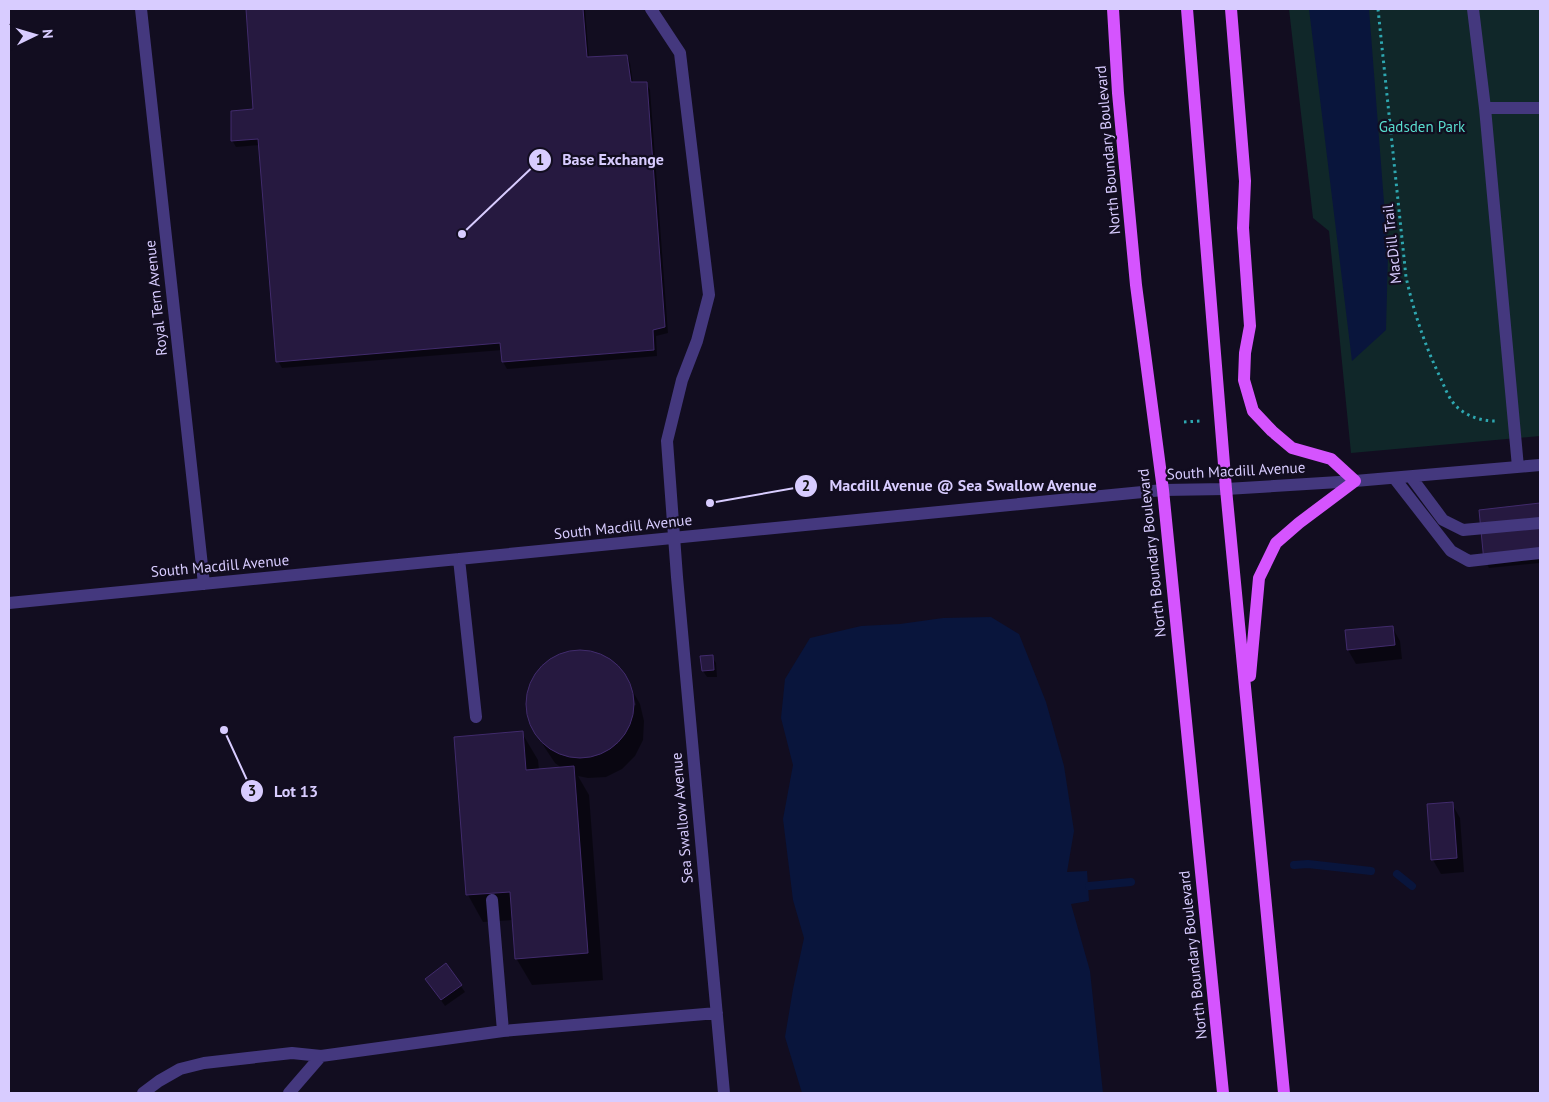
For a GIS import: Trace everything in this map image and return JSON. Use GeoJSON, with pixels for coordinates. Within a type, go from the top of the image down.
{"type":"FeatureCollection","features":[{"type":"Feature","properties":{"kind":"main road","name":"North Boundary Boulevard"},"geometry":{"type":"LineString","coordinates":[[1113,9],[1118,93],[1136,285],[1163,490],[1223,1093]]}},
{"type":"Feature","properties":{"kind":"main road"},"geometry":{"type":"LineString","coordinates":[[1187,9],[1226,489],[1284,1093]]}},
{"type":"Feature","properties":{"kind":"main road"},"geometry":{"type":"LineString","coordinates":[[1231,9],[1245,181],[1243,228],[1250,326],[1245,353],[1244,380],[1253,411],[1272,431],[1292,448],[1331,459],[1355,481],[1299,522],[1276,542],[1259,578],[1247,706]]}},
{"type":"Feature","properties":{"kind":"street","name":"Royal Tern Avenue"},"geometry":{"type":"LineString","coordinates":[[141,9],[204,584]]}},
{"type":"Feature","properties":{"kind":"street","name":"Sea Swallow Avenue"},"geometry":{"type":"LineString","coordinates":[[651,9],[680,53],[710,295],[697,341],[682,380],[666,441],[673,539],[724,1093]]}},
{"type":"Feature","properties":{"kind":"street"},"geometry":{"type":"LineString","coordinates":[[1473,9],[1485,108],[1518,467]]}},
{"type":"Feature","properties":{"kind":"street"},"geometry":{"type":"LineString","coordinates":[[1485,108],[1540,108]]}},
{"type":"Feature","properties":{"kind":"street","name":"South Macdill Avenue"},"geometry":{"type":"LineString","coordinates":[[9,603],[1163,490],[1226,489],[1395,479],[1540,465]]}},
{"type":"Feature","properties":{"kind":"street"},"geometry":{"type":"LineString","coordinates":[[1411,477],[1443,520],[1463,530],[1540,524]]}},
{"type":"Feature","properties":{"kind":"street"},"geometry":{"type":"LineString","coordinates":[[1395,479],[1451,551],[1469,561],[1540,554]]}},
{"type":"Feature","properties":{"kind":"street"},"geometry":{"type":"LineString","coordinates":[[460,559],[476,718]]}},
{"type":"Feature","properties":{"kind":"street"},"geometry":{"type":"LineString","coordinates":[[492,900],[503,1031]]}},
{"type":"Feature","properties":{"kind":"street"},"geometry":{"type":"LineString","coordinates":[[143,1093],[180,1069],[204,1063],[292,1053],[322,1056],[503,1031],[717,1013]]}},
{"type":"Feature","properties":{"kind":"street"},"geometry":{"type":"LineString","coordinates":[[289,1093],[322,1056]]}},
{"type":"Feature","properties":{"kind":"path","name":"MacDill Trail"},"geometry":{"type":"LineString","coordinates":[[1378,9],[1406,277],[1413,311],[1426,347],[1447,392],[1456,406],[1469,415],[1485,421],[1513,420]]}},
{"type":"Feature","properties":{"kind":"path"},"geometry":{"type":"LineString","coordinates":[[1184,422],[1200,421]]}},
{"type":"Feature","properties":{"kind":"green space","name":"Gadsden Park"},"geometry":{"type":"Polygon","coordinates":[[[1289,9],[1540,9],[1540,436],[1351,453],[1329,231],[1313,218],[1289,9]]]}},
{"type":"Feature","properties":{"kind":"water"},"geometry":{"type":"Polygon","coordinates":[[[1309,9],[1369,9],[1388,254],[1386,330],[1352,361],[1309,9]]]}},
{"type":"Feature","properties":{"kind":"water"},"geometry":{"type":"Polygon","coordinates":[[[991,617],[1019,634],[1046,702],[1064,766],[1074,831],[1067,872],[1087,871],[1089,901],[1071,904],[1090,971],[1103,1093],[802,1093],[785,1037],[804,938],[793,900],[783,819],[793,765],[781,718],[785,679],[810,638],[861,626],[900,624],[943,618],[991,617]]]}},
{"type":"Feature","properties":{"kind":"building"},"geometry":{"type":"Polygon","coordinates":[[[246,9],[583,9],[587,57],[627,55],[631,82],[647,82],[665,327],[653,330],[654,350],[502,362],[500,343],[276,362],[258,139],[231,141],[231,111],[253,109],[246,9]]]}},
{"type":"Feature","properties":{"kind":"building"},"geometry":{"type":"Polygon","coordinates":[[[1540,503],[1540,557],[1484,562],[1479,510],[1540,503]]]}},
{"type":"Feature","properties":{"kind":"building"},"geometry":{"type":"Polygon","coordinates":[[[1393,626],[1395,645],[1347,650],[1345,630],[1393,626]]]}},
{"type":"Feature","properties":{"kind":"building"},"geometry":{"type":"Polygon","coordinates":[[[580,650],[601,654],[618,666],[630,683],[634,704],[630,725],[618,742],[601,754],[580,758],[559,754],[542,742],[530,725],[526,704],[530,683],[542,666],[559,654],[580,650]]]}},
{"type":"Feature","properties":{"kind":"building"},"geometry":{"type":"Polygon","coordinates":[[[713,655],[714,670],[702,671],[700,656],[713,655]]]}},
{"type":"Feature","properties":{"kind":"building"},"geometry":{"type":"Polygon","coordinates":[[[523,731],[526,770],[574,766],[588,953],[515,959],[510,892],[466,895],[454,737],[523,731]]]}},
{"type":"Feature","properties":{"kind":"building"},"geometry":{"type":"Polygon","coordinates":[[[1453,802],[1457,858],[1431,860],[1427,804],[1453,802]]]}},
{"type":"Feature","properties":{"kind":"building"},"geometry":{"type":"Polygon","coordinates":[[[446,963],[462,985],[441,1000],[425,979],[446,963]]]}},
{"type":"Feature","properties":{"kind":"waterway"},"geometry":{"type":"LineString","coordinates":[[1294,865],[1308,864],[1371,871]]}},
{"type":"Feature","properties":{"kind":"waterway"},"geometry":{"type":"LineString","coordinates":[[1397,874],[1412,886]]}},
{"type":"Feature","properties":{"kind":"waterway"},"geometry":{"type":"LineString","coordinates":[[1089,886],[1131,882]]}},
{"type":"Feature","properties":{"kind":"place","name":"Base Exchange"},"geometry":{"type":"Point","coordinates":[462,234]}},
{"type":"Feature","properties":{"kind":"place","name":"Macdill Avenue @ Sea Swallow Avenue"},"geometry":{"type":"Point","coordinates":[710,503]}},
{"type":"Feature","properties":{"kind":"place","name":"Lot 13"},"geometry":{"type":"Point","coordinates":[224,730]}}]}
